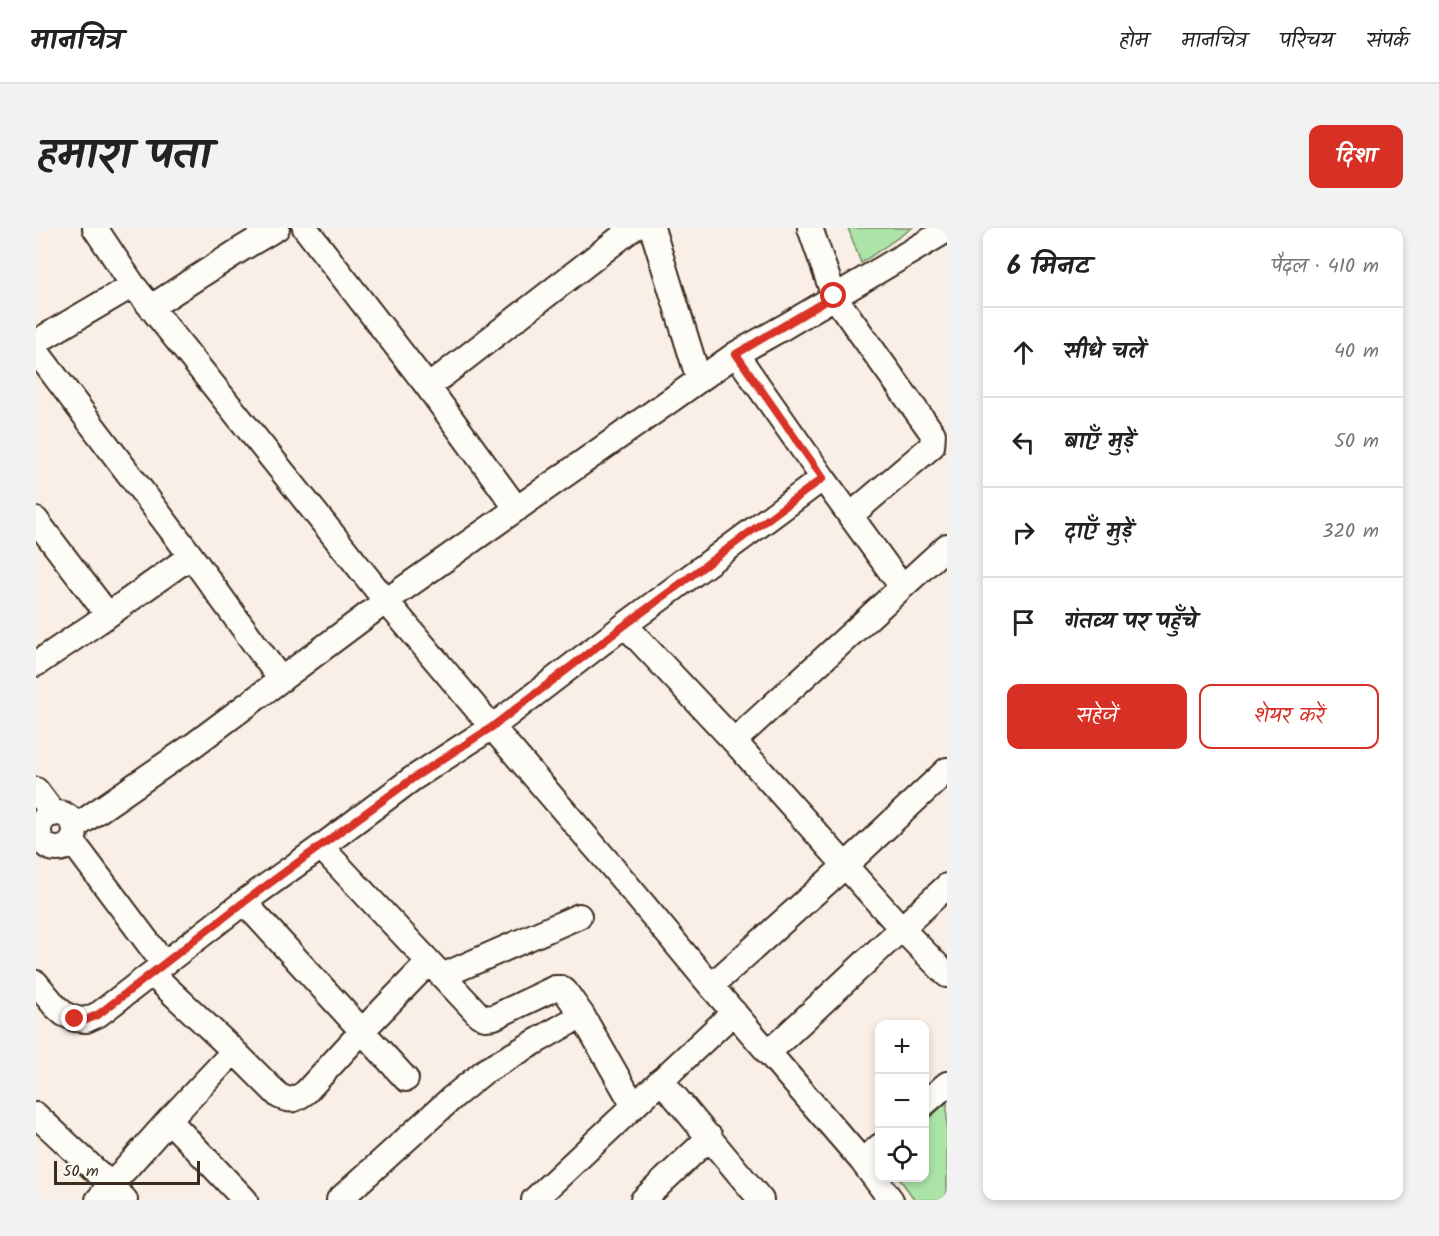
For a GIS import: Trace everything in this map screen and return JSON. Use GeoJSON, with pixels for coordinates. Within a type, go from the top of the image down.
{"type":"FeatureCollection","features":[{"type":"Feature","properties":{"kind":"street"},"geometry":{"type":"LineString","coordinates":[[95,228],[133,285],[386,601],[768,1053],[871,1154],[891,1200]]}},
{"type":"Feature","properties":{"kind":"street"},"geometry":{"type":"LineString","coordinates":[[151,307],[278,228]]}},
{"type":"Feature","properties":{"kind":"street"},"geometry":{"type":"LineString","coordinates":[[305,228],[428,387],[517,509]]}},
{"type":"Feature","properties":{"kind":"street"},"geometry":{"type":"LineString","coordinates":[[428,387],[633,228]]}},
{"type":"Feature","properties":{"kind":"street"},"geometry":{"type":"LineString","coordinates":[[652,228],[699,380]]}},
{"type":"Feature","properties":{"kind":"street"},"geometry":{"type":"LineString","coordinates":[[810,228],[834,296],[933,434],[934,441],[932,446],[850,516]]}},
{"type":"Feature","properties":{"kind":"street"},"geometry":{"type":"LineString","coordinates":[[579,916],[435,969],[363,1030],[306,1092],[296,1099],[287,1100],[279,1096],[234,1051],[158,969],[73,834],[72,821],[61,813],[54,813],[43,821],[40,827],[42,850],[67,846],[73,834],[386,601],[736,354],[947,230]]}},
{"type":"Feature","properties":{"kind":"street"},"geometry":{"type":"LineString","coordinates":[[36,342],[133,285]]}},
{"type":"Feature","properties":{"kind":"street"},"geometry":{"type":"LineString","coordinates":[[36,351],[191,556],[281,680]]}},
{"type":"Feature","properties":{"kind":"street"},"geometry":{"type":"LineString","coordinates":[[736,354],[902,588]]}},
{"type":"Feature","properties":{"kind":"street"},"geometry":{"type":"LineString","coordinates":[[36,983],[64,1014],[75,1019],[86,1020],[99,1014],[244,902],[412,779],[492,727],[823,478]]}},
{"type":"Feature","properties":{"kind":"street"},"geometry":{"type":"LineString","coordinates":[[36,520],[108,615]]}},
{"type":"Feature","properties":{"kind":"street"},"geometry":{"type":"LineString","coordinates":[[734,741],[947,546]]}},
{"type":"Feature","properties":{"kind":"street"},"geometry":{"type":"LineString","coordinates":[[36,664],[191,556]]}},
{"type":"Feature","properties":{"kind":"street"},"geometry":{"type":"LineString","coordinates":[[625,625],[734,741],[901,928],[947,975]]}},
{"type":"Feature","properties":{"kind":"street"},"geometry":{"type":"LineString","coordinates":[[711,987],[947,770]]}},
{"type":"Feature","properties":{"kind":"street"},"geometry":{"type":"LineString","coordinates":[[36,790],[54,813]]}},
{"type":"Feature","properties":{"kind":"street"},"geometry":{"type":"LineString","coordinates":[[321,847],[479,1015],[485,1018],[494,1017],[555,988],[565,991],[582,1015],[634,1106]]}},
{"type":"Feature","properties":{"kind":"street"},"geometry":{"type":"LineString","coordinates":[[768,1053],[947,886]]}},
{"type":"Feature","properties":{"kind":"street"},"geometry":{"type":"LineString","coordinates":[[244,902],[406,1078]]}},
{"type":"Feature","properties":{"kind":"street"},"geometry":{"type":"LineString","coordinates":[[534,1200],[734,1012]]}},
{"type":"Feature","properties":{"kind":"street"},"geometry":{"type":"LineString","coordinates":[[339,1200],[485,1071],[582,1015]]}},
{"type":"Feature","properties":{"kind":"street"},"geometry":{"type":"LineString","coordinates":[[36,1114],[111,1195],[169,1120],[234,1051]]}},
{"type":"Feature","properties":{"kind":"street"},"geometry":{"type":"LineString","coordinates":[[661,1080],[761,1200]]}},
{"type":"Feature","properties":{"kind":"street"},"geometry":{"type":"LineString","coordinates":[[929,1100],[947,1084]]}},
{"type":"Feature","properties":{"kind":"street"},"geometry":{"type":"LineString","coordinates":[[169,1120],[245,1200]]}},
{"type":"Feature","properties":{"kind":"street"},"geometry":{"type":"LineString","coordinates":[[643,1200],[710,1137]]}},
{"type":"Feature","properties":{"kind":"green space"},"geometry":{"type":"Polygon","coordinates":[[[848,228],[912,228],[861,263],[848,228]]]}},
{"type":"Feature","properties":{"kind":"green space"},"geometry":{"type":"Polygon","coordinates":[[[947,1102],[947,1200],[915,1200],[902,1182],[929,1182],[929,1118],[947,1102]]]}},
{"type":"Feature","properties":{"kind":"route"},"geometry":{"type":"LineString","coordinates":[[75,1019],[86,1020],[99,1014],[244,902],[412,779],[492,727],[823,478],[736,354],[834,296]]}}]}
